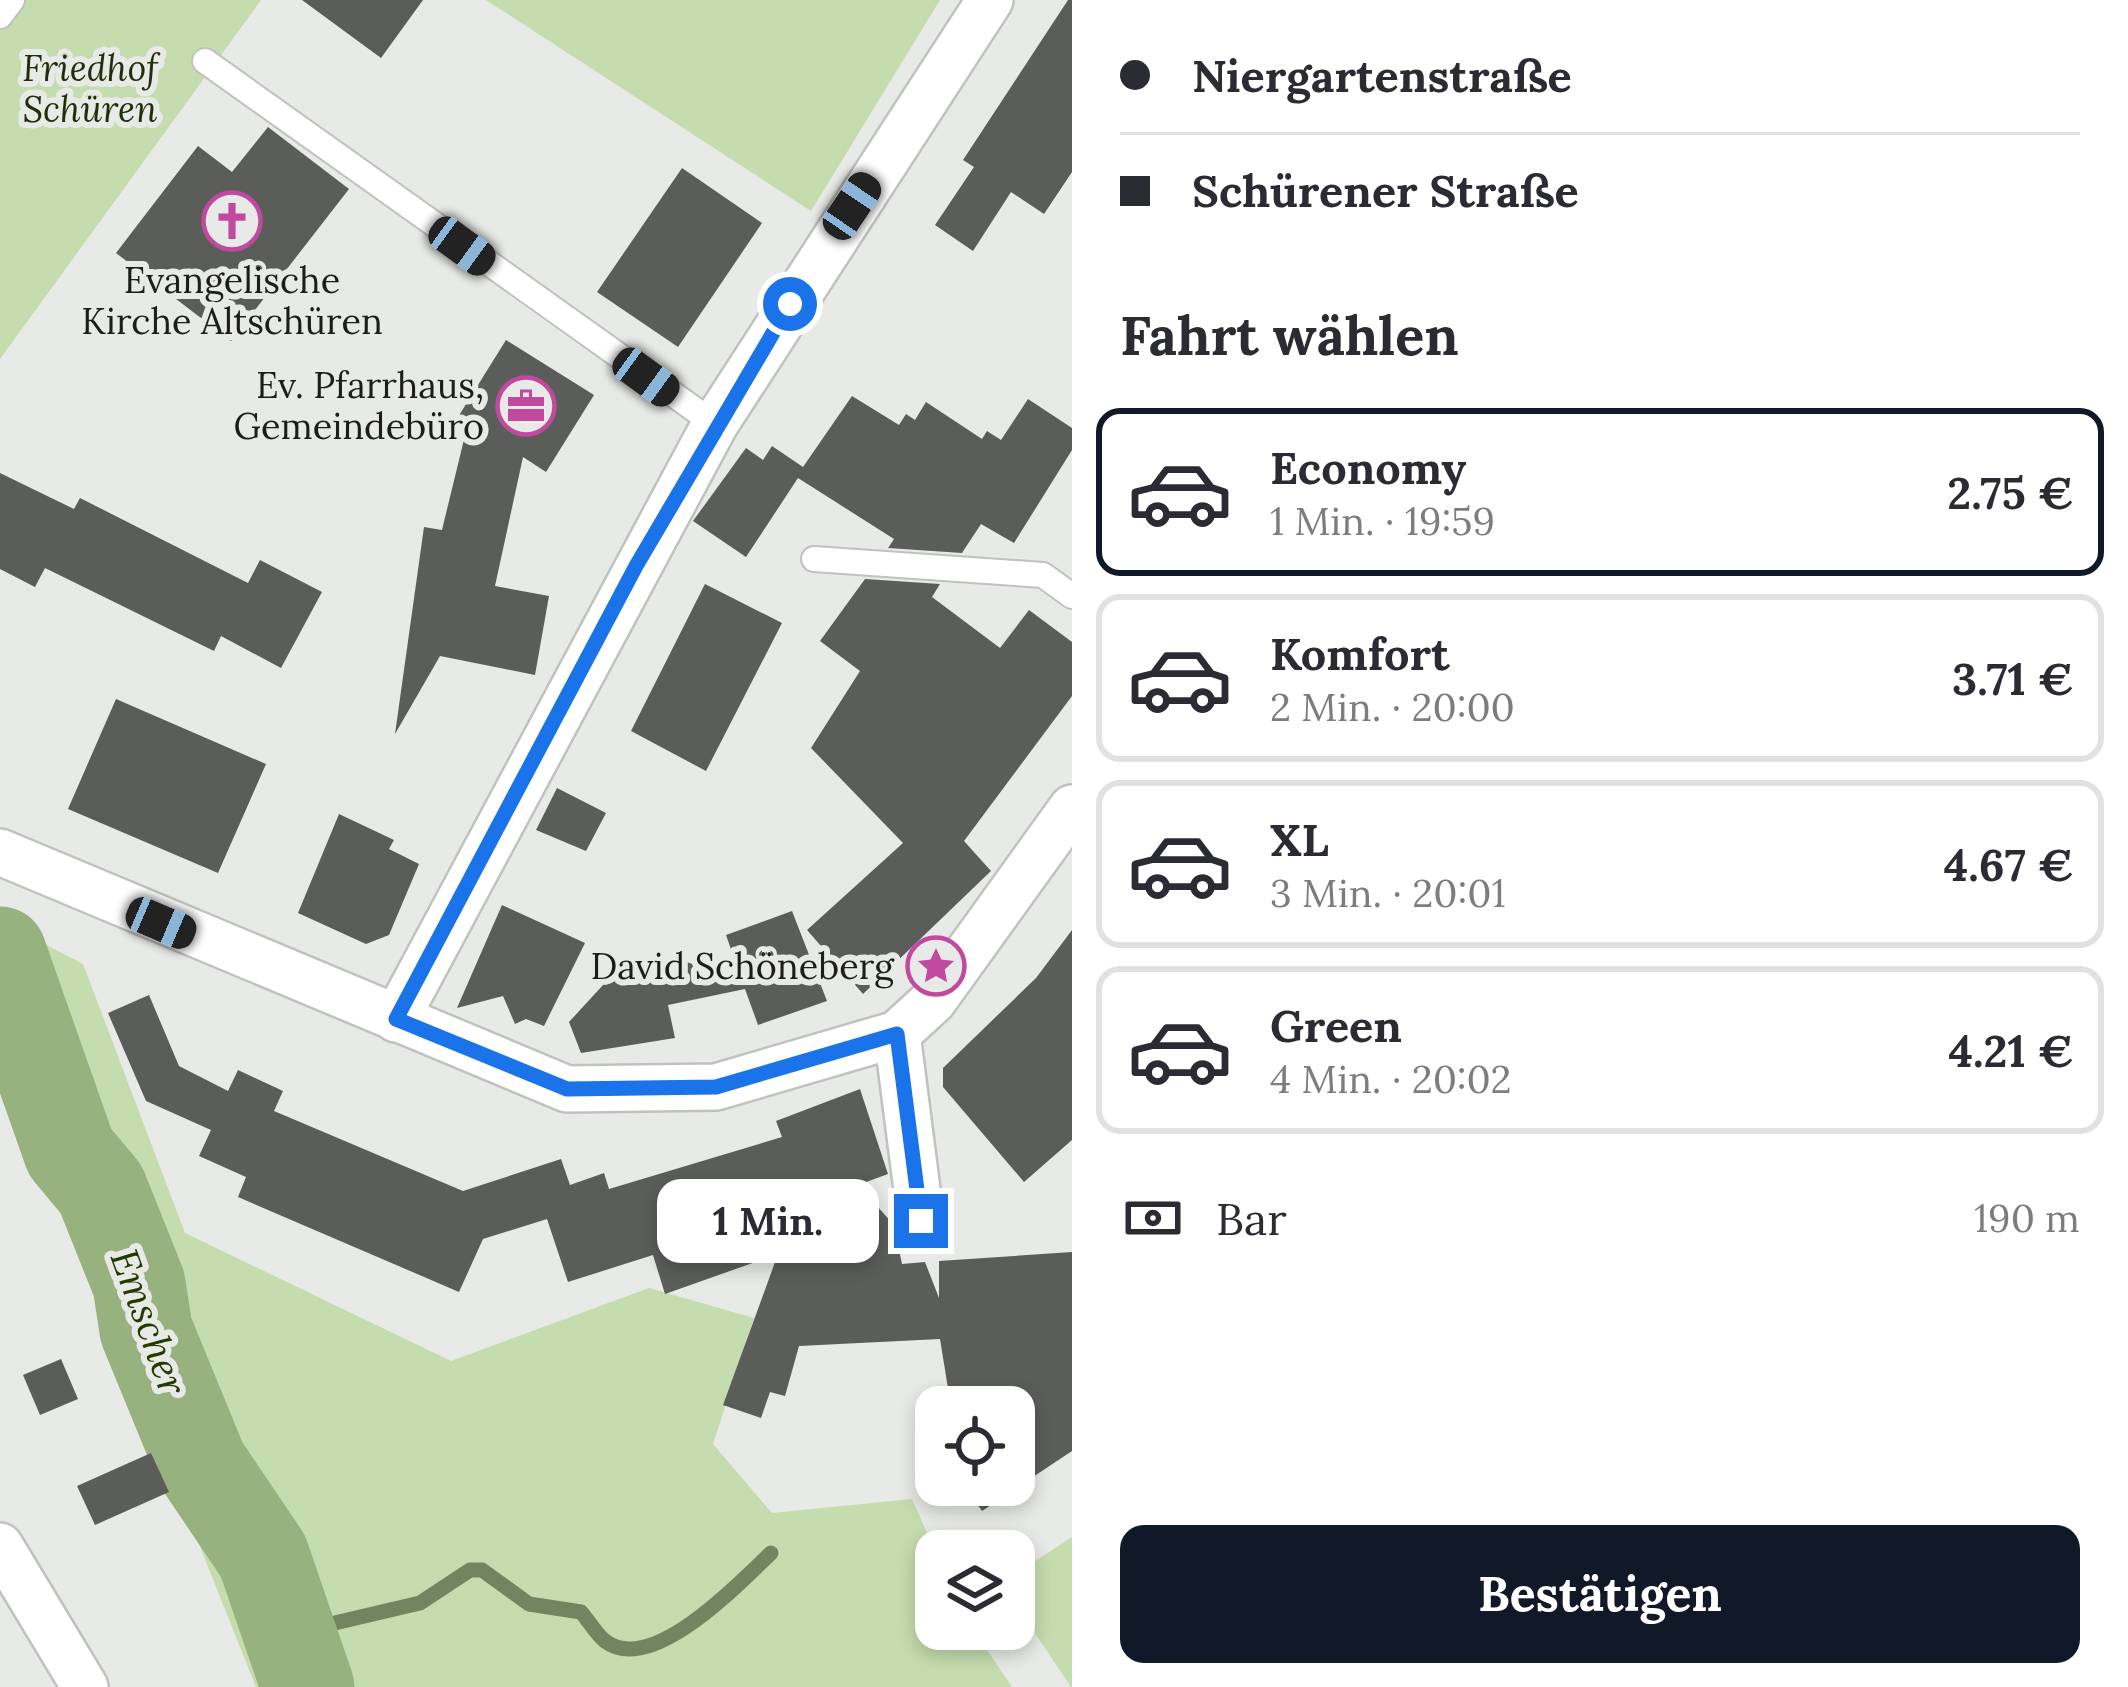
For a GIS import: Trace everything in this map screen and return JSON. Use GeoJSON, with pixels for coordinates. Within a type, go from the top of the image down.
{"type":"FeatureCollection","features":[{"type":"Feature","properties":{"kind":"street"},"geometry":{"type":"LineString","coordinates":[[396,1019],[715,424],[991,0]]}},
{"type":"Feature","properties":{"kind":"street"},"geometry":{"type":"LineString","coordinates":[[11,857],[567,1089],[716,1087],[897,1034],[933,1001],[1072,808]]}},
{"type":"Feature","properties":{"kind":"street"},"geometry":{"type":"LineString","coordinates":[[897,1034],[921,1221]]}},
{"type":"Feature","properties":{"kind":"street"},"geometry":{"type":"LineString","coordinates":[[0,1546],[86,1687]]}},
{"type":"Feature","properties":{"kind":"lane"},"geometry":{"type":"LineString","coordinates":[[0,16],[12,0]]}},
{"type":"Feature","properties":{"kind":"lane"},"geometry":{"type":"LineString","coordinates":[[205,61],[715,424]]}},
{"type":"Feature","properties":{"kind":"lane"},"geometry":{"type":"LineString","coordinates":[[814,559],[1043,575],[1072,596]]}},
{"type":"Feature","properties":{"kind":"green space","name":"Friedhof Schüren"},"geometry":{"type":"Polygon","coordinates":[[[0,0],[261,0],[0,359],[0,0]]]}},
{"type":"Feature","properties":{"kind":"green space"},"geometry":{"type":"Polygon","coordinates":[[[486,0],[940,0],[811,211],[486,0]]]}},
{"type":"Feature","properties":{"kind":"green space"},"geometry":{"type":"Polygon","coordinates":[[[0,921],[83,964],[185,1233],[451,1361],[649,1288],[754,1318],[713,1444],[772,1513],[912,1499],[926,1530],[915,1530],[915,1650],[987,1650],[1012,1687],[256,1687],[93,1279],[0,1081],[0,921]]]}},
{"type":"Feature","properties":{"kind":"green space"},"geometry":{"type":"Polygon","coordinates":[[[1072,1537],[1072,1687],[1035,1633],[1035,1561],[1072,1537]]]}},
{"type":"Feature","properties":{"kind":"building"},"geometry":{"type":"Polygon","coordinates":[[[302,0],[423,0],[381,58],[302,0]]]}},
{"type":"Feature","properties":{"kind":"building"},"geometry":{"type":"Polygon","coordinates":[[[1072,0],[1072,172],[1044,214],[1011,192],[973,251],[935,225],[974,167],[963,160],[1072,0]]]}},
{"type":"Feature","properties":{"kind":"building","name":"Evangelische Kirche Altschüren"},"geometry":{"type":"Polygon","coordinates":[[[268,127],[349,189],[231,341],[116,253],[198,146],[232,172],[268,127]]]}},
{"type":"Feature","properties":{"kind":"building"},"geometry":{"type":"Polygon","coordinates":[[[682,168],[762,223],[678,347],[597,292],[682,168]]]}},
{"type":"Feature","properties":{"kind":"building"},"geometry":{"type":"Polygon","coordinates":[[[506,340],[594,395],[546,472],[523,457],[495,586],[549,596],[535,675],[440,656],[395,734],[424,527],[442,530],[468,423],[458,417],[506,340]]]}},
{"type":"Feature","properties":{"kind":"building"},"geometry":{"type":"Polygon","coordinates":[[[852,396],[899,425],[906,414],[915,420],[926,402],[982,439],[987,431],[1001,440],[1028,399],[1072,428],[1072,450],[1014,543],[981,524],[962,553],[888,548],[894,539],[798,478],[746,557],[693,521],[746,448],[763,460],[772,446],[803,467],[852,396]]]}},
{"type":"Feature","properties":{"kind":"building"},"geometry":{"type":"Polygon","coordinates":[[[0,473],[74,509],[80,498],[248,583],[260,560],[322,592],[281,668],[221,636],[214,651],[45,568],[35,587],[0,569],[0,473]]]}},
{"type":"Feature","properties":{"kind":"building"},"geometry":{"type":"Polygon","coordinates":[[[865,579],[940,584],[932,597],[1000,648],[1029,610],[1072,642],[1072,696],[964,841],[991,871],[863,994],[807,930],[903,843],[811,748],[860,671],[820,641],[865,579]]]}},
{"type":"Feature","properties":{"kind":"building"},"geometry":{"type":"Polygon","coordinates":[[[705,584],[782,623],[706,771],[631,731],[705,584]]]}},
{"type":"Feature","properties":{"kind":"building"},"geometry":{"type":"Polygon","coordinates":[[[116,699],[266,764],[218,873],[68,809],[116,699]]]}},
{"type":"Feature","properties":{"kind":"building"},"geometry":{"type":"Polygon","coordinates":[[[557,788],[606,813],[586,851],[536,830],[557,788]]]}},
{"type":"Feature","properties":{"kind":"building"},"geometry":{"type":"Polygon","coordinates":[[[339,814],[394,840],[389,849],[419,864],[389,935],[366,944],[298,913],[339,814]]]}},
{"type":"Feature","properties":{"kind":"building"},"geometry":{"type":"Polygon","coordinates":[[[502,905],[585,943],[544,1026],[526,1019],[515,1024],[503,996],[457,1008],[502,905]]]}},
{"type":"Feature","properties":{"kind":"building"},"geometry":{"type":"Polygon","coordinates":[[[792,911],[827,1001],[758,1025],[745,989],[668,1005],[675,1038],[581,1053],[569,1022],[626,960],[636,964],[672,957],[742,981],[726,935],[792,911]]]}},
{"type":"Feature","properties":{"kind":"building"},"geometry":{"type":"Polygon","coordinates":[[[1072,930],[1072,1140],[1024,1182],[943,1087],[943,1068],[1036,978],[1072,930]]]}},
{"type":"Feature","properties":{"kind":"building"},"geometry":{"type":"Polygon","coordinates":[[[149,995],[179,1066],[228,1091],[238,1070],[283,1091],[274,1111],[463,1191],[561,1159],[570,1185],[604,1173],[609,1189],[782,1137],[776,1121],[860,1089],[888,1174],[858,1185],[894,1225],[902,1264],[925,1262],[939,1298],[939,1261],[1072,1252],[1072,1451],[1035,1476],[1035,1386],[948,1386],[940,1339],[799,1346],[785,1396],[770,1392],[761,1418],[723,1405],[778,1254],[665,1294],[653,1255],[568,1282],[547,1219],[483,1239],[459,1292],[238,1197],[246,1177],[199,1156],[211,1130],[146,1101],[108,1013],[149,995]]]}},
{"type":"Feature","properties":{"kind":"building"},"geometry":{"type":"Polygon","coordinates":[[[61,1359],[78,1399],[40,1415],[23,1375],[61,1359]]]}},
{"type":"Feature","properties":{"kind":"building"},"geometry":{"type":"Polygon","coordinates":[[[151,1453],[169,1492],[95,1525],[77,1486],[151,1453]]]}},
{"type":"Feature","properties":{"kind":"waterway","name":"Emscher"},"geometry":{"type":"LineString","coordinates":[[0,953],[70,1152],[101,1189],[139,1284],[146,1330],[201,1464],[263,1556],[308,1687]]}},
{"type":"Feature","properties":{"kind":"waterway"},"geometry":{"type":"LineString","coordinates":[[292,1633],[420,1603],[470,1570],[482,1570],[529,1604],[581,1612],[605,1641],[624,1649],[647,1646],[694,1621],[771,1553]]}},
{"type":"Feature","properties":{"kind":"place","name":"Evangelische Kirche Altschüren"},"geometry":{"type":"Point","coordinates":[232,221]}},
{"type":"Feature","properties":{"kind":"place","name":"Ev. Pfarrhaus, Gemeindebüro"},"geometry":{"type":"Point","coordinates":[526,406]}},
{"type":"Feature","properties":{"kind":"place","name":"David Schöneberg"},"geometry":{"type":"Point","coordinates":[936,966]}},
{"type":"Feature","properties":{"kind":"route"},"geometry":{"type":"LineString","coordinates":[[790,304],[715,424],[636,566],[396,1019],[567,1089],[716,1087],[897,1034],[921,1221]]}}]}
